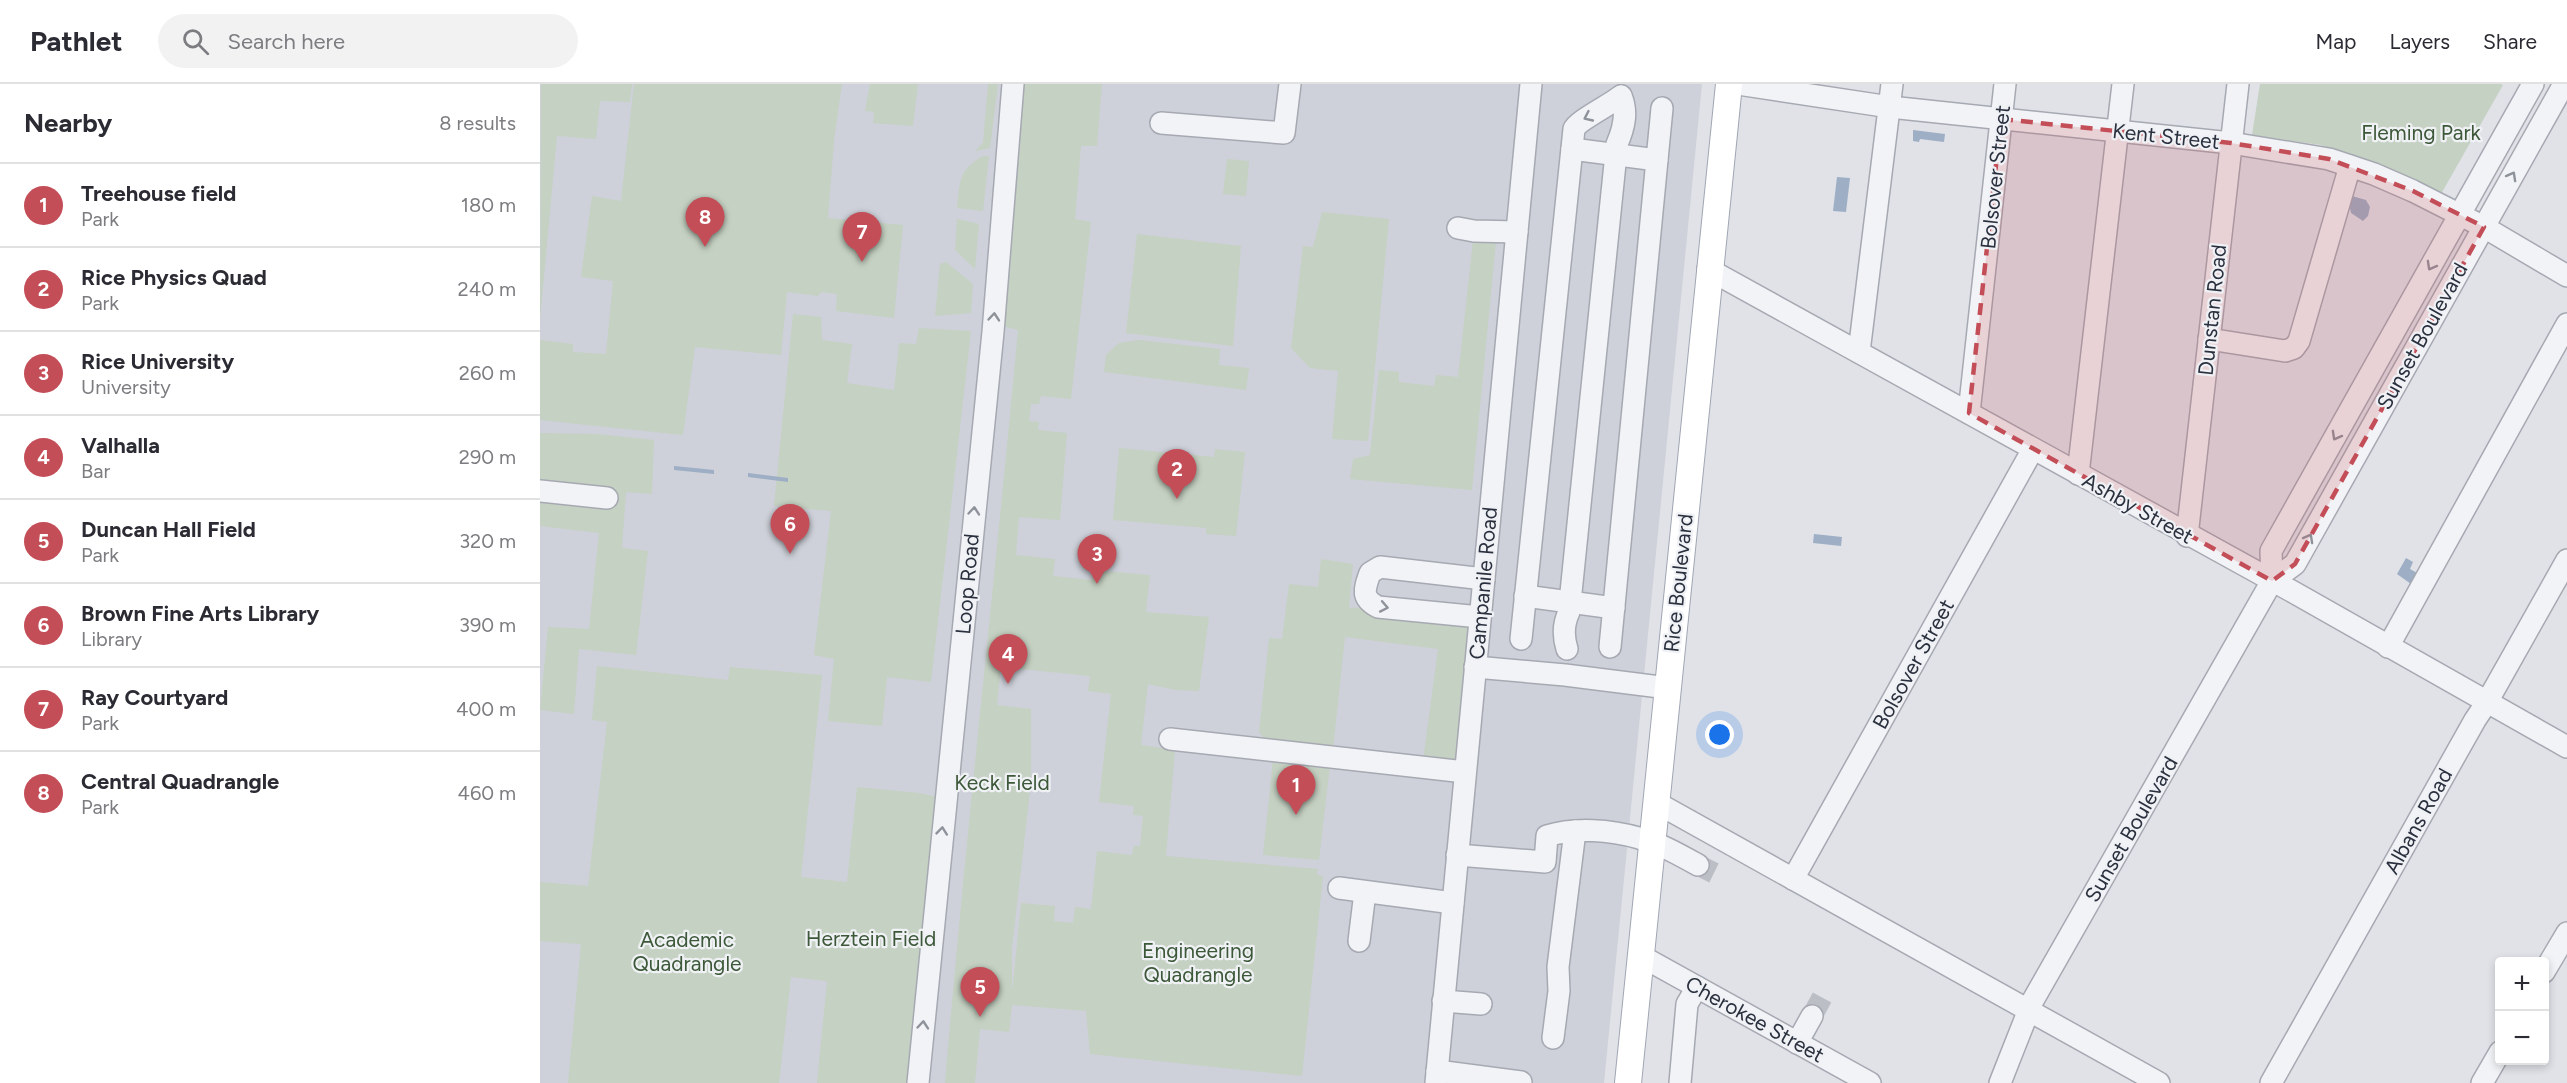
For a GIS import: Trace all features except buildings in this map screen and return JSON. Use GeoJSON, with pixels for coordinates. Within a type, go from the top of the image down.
{"type":"FeatureCollection","features":[{"type":"Feature","properties":{"kind":"main road","name":"Rice Boulevard"},"geometry":{"type":"LineString","coordinates":[[1628,1083],[1708,269],[1729,84]]}},
{"type":"Feature","properties":{"kind":"street","name":"Loop Road"},"geometry":{"type":"LineString","coordinates":[[918,1083],[994,324],[1013,84]]}},
{"type":"Feature","properties":{"kind":"street"},"geometry":{"type":"LineString","coordinates":[[1161,123],[1284,133],[1290,84]]}},
{"type":"Feature","properties":{"kind":"street","name":"Campanile Road"},"geometry":{"type":"LineString","coordinates":[[1436,1077],[1531,84]]}},
{"type":"Feature","properties":{"kind":"street","name":"Kent Street"},"geometry":{"type":"LineString","coordinates":[[1738,84],[1890,107],[2231,143],[2329,159],[2413,190],[2484,226],[2567,276]]}},
{"type":"Feature","properties":{"kind":"street"},"geometry":{"type":"LineString","coordinates":[[1858,352],[1892,84]]}},
{"type":"Feature","properties":{"kind":"street","name":"Bolsover Street"},"geometry":{"type":"LineString","coordinates":[[1970,413],[2005,84]]}},
{"type":"Feature","properties":{"kind":"street"},"geometry":{"type":"LineString","coordinates":[[2078,474],[2123,84]]}},
{"type":"Feature","properties":{"kind":"street","name":"Dunstan Road"},"geometry":{"type":"LineString","coordinates":[[2187,536],[2238,84]]}},
{"type":"Feature","properties":{"kind":"street","name":"Sunset Boulevard"},"geometry":{"type":"LineString","coordinates":[[2000,1083],[2029,1010],[2272,581],[2295,564],[2564,84]]}},
{"type":"Feature","properties":{"kind":"street","name":"Sunset Boulevard"},"geometry":{"type":"LineString","coordinates":[[2272,581],[2271,551],[2460,215],[2525,87]]}},
{"type":"Feature","properties":{"kind":"street"},"geometry":{"type":"LineString","coordinates":[[1521,639],[1575,125],[1598,112],[1621,90]]}},
{"type":"Feature","properties":{"kind":"street"},"geometry":{"type":"LineString","coordinates":[[1565,675],[1567,648],[1573,621],[1570,607],[1616,149],[1614,134],[1621,90]]}},
{"type":"Feature","properties":{"kind":"street"},"geometry":{"type":"LineString","coordinates":[[1610,647],[1662,108]]}},
{"type":"Feature","properties":{"kind":"street"},"geometry":{"type":"LineString","coordinates":[[1572,149],[1616,149],[1657,160]]}},
{"type":"Feature","properties":{"kind":"street"},"geometry":{"type":"LineString","coordinates":[[2209,339],[2285,351],[2294,348],[2299,341],[2350,166]]}},
{"type":"Feature","properties":{"kind":"street"},"geometry":{"type":"LineString","coordinates":[[1458,228],[1474,231],[1517,232]]}},
{"type":"Feature","properties":{"kind":"street","name":"Ashby Street"},"geometry":{"type":"LineString","coordinates":[[1708,269],[2567,747]]}},
{"type":"Feature","properties":{"kind":"street"},"geometry":{"type":"LineString","coordinates":[[2388,647],[2567,324]]}},
{"type":"Feature","properties":{"kind":"street","name":"Bolsover Street"},"geometry":{"type":"LineString","coordinates":[[1793,879],[2033,449]]}},
{"type":"Feature","properties":{"kind":"street"},"geometry":{"type":"LineString","coordinates":[[540,491],[607,498]]}},
{"type":"Feature","properties":{"kind":"street","name":"Albans Road"},"geometry":{"type":"LineString","coordinates":[[2271,1083],[2567,560]]}},
{"type":"Feature","properties":{"kind":"street"},"geometry":{"type":"LineString","coordinates":[[1480,617],[1378,607],[1368,602],[1365,596],[1366,585],[1370,573],[1380,567],[1484,579]]}},
{"type":"Feature","properties":{"kind":"street"},"geometry":{"type":"LineString","coordinates":[[1525,597],[1570,607],[1614,608]]}},
{"type":"Feature","properties":{"kind":"street"},"geometry":{"type":"LineString","coordinates":[[1475,667],[1668,688]]}},
{"type":"Feature","properties":{"kind":"street"},"geometry":{"type":"LineString","coordinates":[[1170,739],[1465,772]]}},
{"type":"Feature","properties":{"kind":"street"},"geometry":{"type":"LineString","coordinates":[[1657,802],[2159,1083]]}},
{"type":"Feature","properties":{"kind":"street"},"geometry":{"type":"LineString","coordinates":[[1457,855],[1545,862],[1547,836],[1564,831],[1575,831],[1640,838],[1698,865]]}},
{"type":"Feature","properties":{"kind":"street"},"geometry":{"type":"LineString","coordinates":[[1554,1038],[1559,991],[1558,967],[1575,831]]}},
{"type":"Feature","properties":{"kind":"street"},"geometry":{"type":"LineString","coordinates":[[1339,888],[1453,903]]}},
{"type":"Feature","properties":{"kind":"street"},"geometry":{"type":"LineString","coordinates":[[1359,941],[1365,892]]}},
{"type":"Feature","properties":{"kind":"street"},"geometry":{"type":"LineString","coordinates":[[2549,964],[2567,933]]}},
{"type":"Feature","properties":{"kind":"street","name":"Cherokee Street"},"geometry":{"type":"LineString","coordinates":[[1641,956],[1870,1083]]}},
{"type":"Feature","properties":{"kind":"street"},"geometry":{"type":"LineString","coordinates":[[1680,1083],[1687,1004],[1697,987]]}},
{"type":"Feature","properties":{"kind":"street"},"geometry":{"type":"LineString","coordinates":[[1443,1001],[1481,1004]]}},
{"type":"Feature","properties":{"kind":"street"},"geometry":{"type":"LineString","coordinates":[[1797,1043],[1812,1016]]}},
{"type":"Feature","properties":{"kind":"street"},"geometry":{"type":"LineString","coordinates":[[2482,1083],[2495,1059]]}},
{"type":"Feature","properties":{"kind":"street"},"geometry":{"type":"LineString","coordinates":[[1436,1077],[1521,1082]]}},
{"type":"Feature","properties":{"kind":"highlighted area"},"geometry":{"type":"Polygon","coordinates":[[[2001,119],[2231,143],[2329,159],[2413,191],[2484,227],[2295,564],[2272,581],[1969,413],[2001,119]]]}},
{"type":"Feature","properties":{"kind":"shaded area"},"geometry":{"type":"Polygon","coordinates":[[[540,84],[1702,84],[1604,1083],[540,1083],[540,84]]]}},
{"type":"Feature","properties":{"kind":"green space"},"geometry":{"type":"Polygon","coordinates":[[[541,84],[632,84],[630,102],[600,101],[596,139],[557,136],[540,320],[541,84]]]}},
{"type":"Feature","properties":{"kind":"green space"},"geometry":{"type":"Polygon","coordinates":[[[634,84],[842,84],[834,140],[828,218],[903,225],[894,318],[836,311],[837,294],[821,292],[818,296],[787,292],[781,355],[695,347],[683,435],[540,420],[540,340],[573,344],[573,352],[606,354],[613,281],[581,277],[592,196],[621,201],[634,84]]]}},
{"type":"Feature","properties":{"kind":"green space"},"geometry":{"type":"Polygon","coordinates":[[[870,84],[918,84],[913,126],[873,123],[874,112],[865,111],[870,84]]]}},
{"type":"Feature","properties":{"kind":"green space"},"geometry":{"type":"Polygon","coordinates":[[[988,84],[998,84],[990,148],[975,151],[983,143],[988,84]]]}},
{"type":"Feature","properties":{"kind":"green space"},"geometry":{"type":"Polygon","coordinates":[[[1013,84],[1102,84],[1097,146],[1081,146],[1075,219],[1091,222],[1071,399],[1041,396],[1039,404],[1031,404],[1029,421],[1039,422],[1038,430],[1067,433],[1060,520],[1019,517],[1016,555],[1055,559],[1053,576],[1092,580],[1093,570],[1150,575],[1146,612],[1209,617],[1199,691],[1175,690],[1148,684],[1141,745],[1175,750],[1166,856],[1318,869],[1317,875],[1323,876],[1302,1076],[1090,1054],[1086,1011],[1012,1005],[1009,1032],[980,1029],[975,1083],[945,1083],[1018,330],[994,324],[1013,84]],[[1001,667],[997,705],[1031,709],[1031,782],[1012,948],[1012,993],[1021,903],[1055,906],[1054,921],[1073,923],[1075,907],[1091,909],[1097,851],[1132,855],[1134,846],[1140,846],[1143,816],[1133,815],[1134,806],[1099,802],[1111,694],[1088,691],[1090,676],[1001,667]]]}},
{"type":"Feature","properties":{"kind":"green space","name":"Fleming Park"},"geometry":{"type":"Polygon","coordinates":[[[2260,84],[2503,85],[2441,194],[2394,171],[2321,145],[2252,135],[2260,84]]]}},
{"type":"Feature","properties":{"kind":"green space"},"geometry":{"type":"Polygon","coordinates":[[[983,156],[989,156],[983,211],[957,208],[960,184],[965,172],[969,166],[983,156]]]}},
{"type":"Feature","properties":{"kind":"green space"},"geometry":{"type":"Polygon","coordinates":[[[1227,159],[1249,161],[1246,196],[1223,194],[1227,159]]]}},
{"type":"Feature","properties":{"kind":"green space"},"geometry":{"type":"Polygon","coordinates":[[[1322,212],[1389,219],[1368,441],[1332,439],[1338,371],[1310,368],[1291,348],[1303,246],[1313,247],[1322,212]]]}},
{"type":"Feature","properties":{"kind":"green space"},"geometry":{"type":"Polygon","coordinates":[[[957,219],[979,224],[975,269],[955,250],[957,219]]]}},
{"type":"Feature","properties":{"kind":"green space"},"geometry":{"type":"Polygon","coordinates":[[[1474,231],[1497,231],[1472,490],[1350,479],[1353,459],[1370,455],[1379,370],[1399,372],[1399,382],[1434,386],[1436,375],[1458,377],[1474,231]]]}},
{"type":"Feature","properties":{"kind":"green space"},"geometry":{"type":"Polygon","coordinates":[[[1137,234],[1241,246],[1233,346],[1126,333],[1137,234]]]}},
{"type":"Feature","properties":{"kind":"green space"},"geometry":{"type":"Polygon","coordinates":[[[946,262],[973,284],[971,313],[935,316],[940,264],[946,262]]]}},
{"type":"Feature","properties":{"kind":"green space"},"geometry":{"type":"Polygon","coordinates":[[[793,314],[821,317],[822,340],[852,344],[847,383],[894,390],[899,343],[916,344],[919,328],[971,331],[931,682],[887,677],[882,726],[828,721],[834,659],[814,655],[831,511],[774,506],[793,314]]]}},
{"type":"Feature","properties":{"kind":"green space"},"geometry":{"type":"Polygon","coordinates":[[[1139,340],[1220,349],[1219,365],[1249,368],[1246,390],[1104,372],[1106,355],[1119,343],[1139,340]]]}},
{"type":"Feature","properties":{"kind":"green space"},"geometry":{"type":"Polygon","coordinates":[[[540,433],[597,434],[654,440],[652,494],[626,492],[622,548],[648,551],[636,655],[579,649],[574,714],[540,710],[548,627],[589,629],[599,533],[540,526],[540,433]]]}},
{"type":"Feature","properties":{"kind":"green space"},"geometry":{"type":"Polygon","coordinates":[[[1119,448],[1214,457],[1215,449],[1245,452],[1236,536],[1206,534],[1206,528],[1113,520],[1119,448]]]}},
{"type":"Feature","properties":{"kind":"green space"},"geometry":{"type":"Polygon","coordinates":[[[1321,559],[1353,564],[1349,608],[1378,607],[1480,617],[1465,772],[1422,768],[1438,649],[1345,637],[1332,758],[1275,752],[1259,732],[1269,638],[1282,639],[1289,584],[1318,587],[1321,559]]]}},
{"type":"Feature","properties":{"kind":"green space","name":"Academic Quadrangle"},"geometry":{"type":"Polygon","coordinates":[[[597,666],[728,680],[730,667],[822,675],[801,877],[847,882],[857,787],[919,793],[946,799],[918,1083],[817,1083],[827,981],[791,977],[779,1083],[568,1083],[581,944],[540,941],[540,882],[588,886],[607,722],[592,720],[597,666]]]}},
{"type":"Feature","properties":{"kind":"green space"},"geometry":{"type":"Polygon","coordinates":[[[1273,759],[1330,765],[1319,860],[1263,855],[1273,759]]]}},
{"type":"Feature","properties":{"kind":"water"},"geometry":{"type":"Polygon","coordinates":[[[1913,130],[1945,134],[1944,142],[1920,139],[1919,142],[1913,141],[1913,130]]]}},
{"type":"Feature","properties":{"kind":"water"},"geometry":{"type":"Polygon","coordinates":[[[1837,177],[1850,178],[1846,212],[1833,211],[1837,177]]]}},
{"type":"Feature","properties":{"kind":"water"},"geometry":{"type":"Polygon","coordinates":[[[2352,196],[2366,200],[2370,207],[2368,216],[2363,221],[2351,213],[2352,196]]]}},
{"type":"Feature","properties":{"kind":"water"},"geometry":{"type":"Polygon","coordinates":[[[674,466],[714,470],[714,474],[674,470],[674,466]]]}},
{"type":"Feature","properties":{"kind":"water"},"geometry":{"type":"Polygon","coordinates":[[[748,473],[788,478],[788,482],[748,477],[748,473]]]}},
{"type":"Feature","properties":{"kind":"water"},"geometry":{"type":"Polygon","coordinates":[[[1814,534],[1842,537],[1841,546],[1813,543],[1814,534]]]}},
{"type":"Feature","properties":{"kind":"water"},"geometry":{"type":"Polygon","coordinates":[[[2406,558],[2413,562],[2410,569],[2419,574],[2411,584],[2397,574],[2406,558]]]}},
{"type":"Feature","properties":{"kind":"tunnel"},"geometry":{"type":"LineString","coordinates":[[1698,865],[1714,873]]}},
{"type":"Feature","properties":{"kind":"tunnel"},"geometry":{"type":"LineString","coordinates":[[1812,1016],[1824,994]]}},
{"type":"Feature","properties":{"kind":"place","name":"Central Quadrangle"},"geometry":{"type":"Point","coordinates":[705,247]}},
{"type":"Feature","properties":{"kind":"place","name":"Ray Courtyard"},"geometry":{"type":"Point","coordinates":[862,262]}},
{"type":"Feature","properties":{"kind":"place","name":"Rice Physics Quad"},"geometry":{"type":"Point","coordinates":[1177,499]}},
{"type":"Feature","properties":{"kind":"place","name":"Brown Fine Arts Library"},"geometry":{"type":"Point","coordinates":[790,554]}},
{"type":"Feature","properties":{"kind":"place","name":"Rice University"},"geometry":{"type":"Point","coordinates":[1097,584]}},
{"type":"Feature","properties":{"kind":"place","name":"Valhalla"},"geometry":{"type":"Point","coordinates":[1008,684]}},
{"type":"Feature","properties":{"kind":"place","name":"Treehouse field"},"geometry":{"type":"Point","coordinates":[1296,815]}},
{"type":"Feature","properties":{"kind":"place","name":"Duncan Hall Field"},"geometry":{"type":"Point","coordinates":[980,1017]}},
{"type":"Feature","properties":{"kind":"park label","name":"Keck Field"},"geometry":{"type":"Point","coordinates":[1002,782]}},
{"type":"Feature","properties":{"kind":"park label","name":"Herztein Field"},"geometry":{"type":"Point","coordinates":[871,938]}},
{"type":"Feature","properties":{"kind":"park label","name":"Engineering Quadrangle"},"geometry":{"type":"Point","coordinates":[1198,962]}}]}
